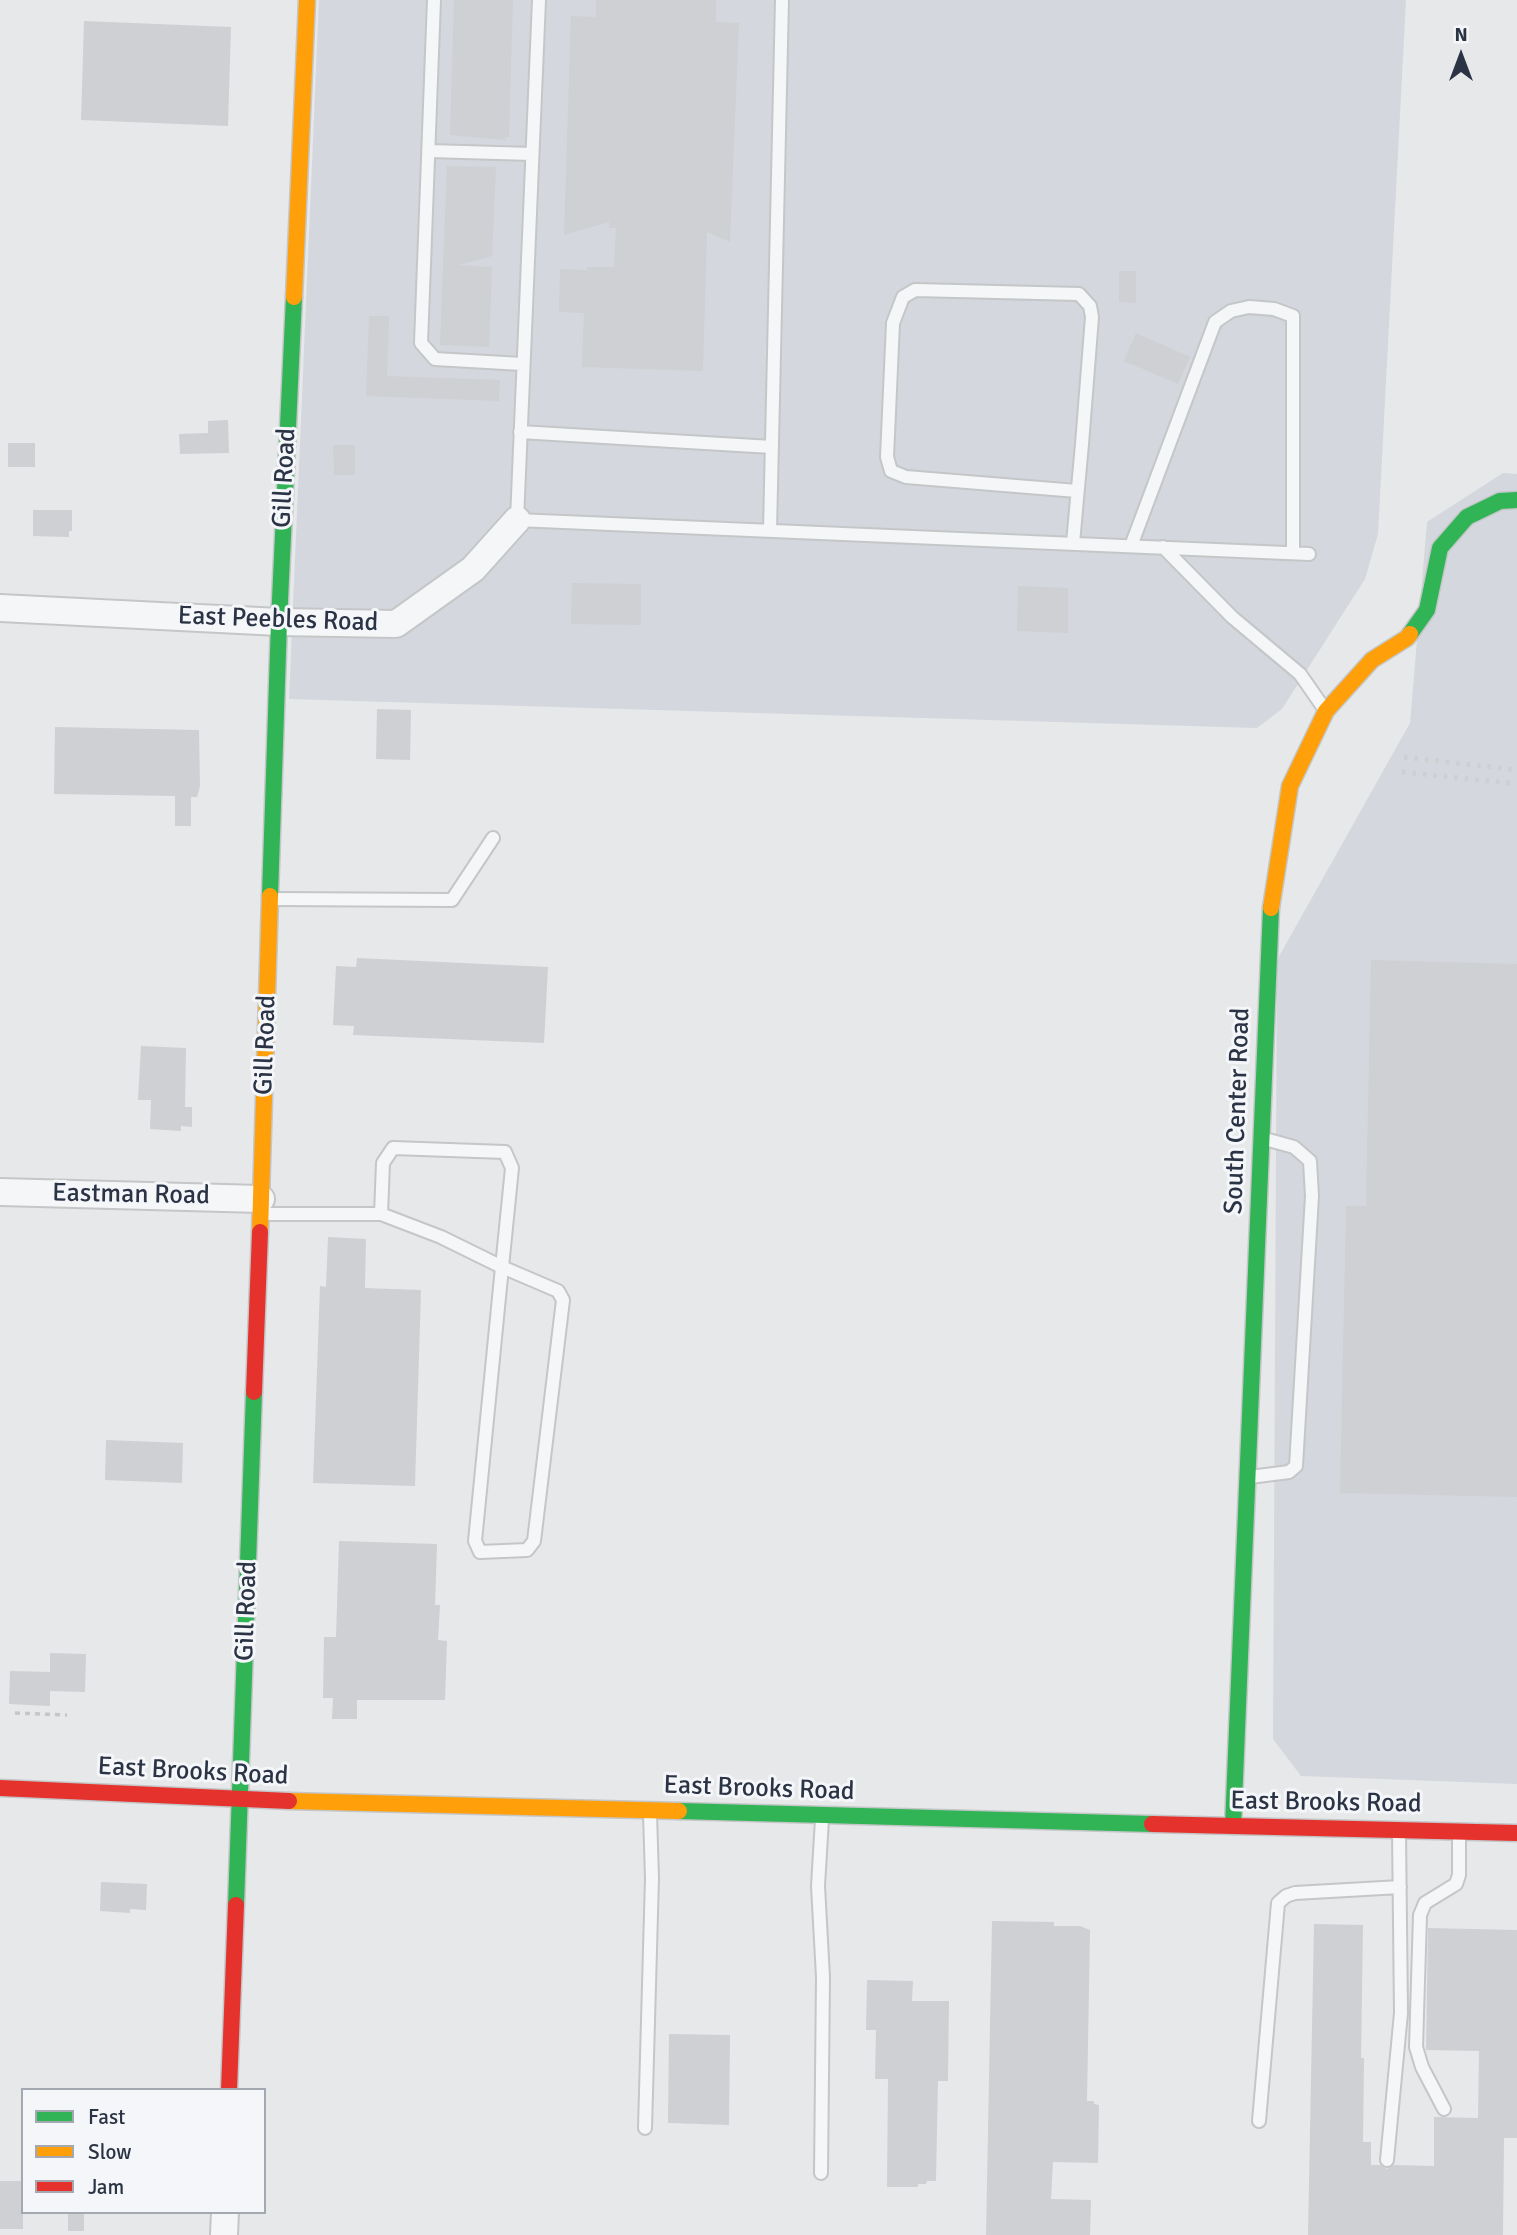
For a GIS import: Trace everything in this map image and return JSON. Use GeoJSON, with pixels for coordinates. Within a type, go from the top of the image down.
{"type":"FeatureCollection","features":[{"type":"Feature","properties":{"kind":"street","name":"Gill Road"},"geometry":{"type":"LineString","coordinates":[[229,2088],[279,622],[306,0]]}},
{"type":"Feature","properties":{"kind":"street","name":"South Center Road"},"geometry":{"type":"LineString","coordinates":[[1233,1826],[1271,896],[1290,786],[1326,711],[1372,660],[1407,638],[1427,610],[1440,548],[1467,517],[1500,501],[1517,500]]}},
{"type":"Feature","properties":{"kind":"street","name":"East Peebles Road"},"geometry":{"type":"LineString","coordinates":[[0,608],[279,622],[396,624],[473,569],[517,520]]}},
{"type":"Feature","properties":{"kind":"street","name":"Eastman Road"},"geometry":{"type":"LineString","coordinates":[[0,1192],[261,1206]]}},
{"type":"Feature","properties":{"kind":"street","name":"East Brooks Road"},"geometry":{"type":"LineString","coordinates":[[0,1788],[240,1800],[1517,1833]]}},
{"type":"Feature","properties":{"kind":"street"},"geometry":{"type":"LineString","coordinates":[[224,2235],[225,2214]]}},
{"type":"Feature","properties":{"kind":"lane"},"geometry":{"type":"LineString","coordinates":[[434,0],[421,343],[435,359],[522,364]]}},
{"type":"Feature","properties":{"kind":"lane"},"geometry":{"type":"LineString","coordinates":[[539,0],[517,520],[1309,554]]}},
{"type":"Feature","properties":{"kind":"lane"},"geometry":{"type":"LineString","coordinates":[[769,530],[782,0]]}},
{"type":"Feature","properties":{"kind":"lane"},"geometry":{"type":"LineString","coordinates":[[429,151],[531,153]]}},
{"type":"Feature","properties":{"kind":"lane"},"geometry":{"type":"LineString","coordinates":[[1073,544],[1092,317],[1090,306],[1079,294],[915,290],[903,297],[893,323],[887,457],[891,471],[906,477],[1077,491]]}},
{"type":"Feature","properties":{"kind":"lane"},"geometry":{"type":"LineString","coordinates":[[1131,546],[1215,323],[1231,311],[1249,307],[1274,309],[1293,316],[1293,553]]}},
{"type":"Feature","properties":{"kind":"lane"},"geometry":{"type":"LineString","coordinates":[[520,432],[772,447]]}},
{"type":"Feature","properties":{"kind":"lane"},"geometry":{"type":"LineString","coordinates":[[1163,547],[1232,617],[1300,674],[1326,711]]}},
{"type":"Feature","properties":{"kind":"lane"},"geometry":{"type":"LineString","coordinates":[[270,899],[452,900],[493,838]]}},
{"type":"Feature","properties":{"kind":"lane"},"geometry":{"type":"LineString","coordinates":[[1247,1477],[1289,1472],[1296,1466],[1312,1196],[1310,1161],[1294,1147],[1261,1138]]}},
{"type":"Feature","properties":{"kind":"lane"},"geometry":{"type":"LineString","coordinates":[[261,1206],[381,1214],[441,1237],[502,1267],[558,1291],[563,1300],[534,1541],[527,1550],[480,1552],[475,1541],[502,1267],[512,1168],[505,1152],[393,1148],[383,1163],[381,1214]]}},
{"type":"Feature","properties":{"kind":"lane"},"geometry":{"type":"LineString","coordinates":[[645,2128],[652,1878],[650,1810]]}},
{"type":"Feature","properties":{"kind":"lane"},"geometry":{"type":"LineString","coordinates":[[821,2173],[823,1977],[818,1886],[822,1815]]}},
{"type":"Feature","properties":{"kind":"lane"},"geometry":{"type":"LineString","coordinates":[[1387,2160],[1401,2013],[1399,1830]]}},
{"type":"Feature","properties":{"kind":"lane"},"geometry":{"type":"LineString","coordinates":[[1401,1904],[1425,1903],[1457,1884],[1459,1831]]}},
{"type":"Feature","properties":{"kind":"lane"},"geometry":{"type":"LineString","coordinates":[[1259,2121],[1276,1908],[1280,1899],[1295,1893],[1400,1887]]}},
{"type":"Feature","properties":{"kind":"lane"},"geometry":{"type":"LineString","coordinates":[[1425,1903],[1420,1915],[1416,2047],[1422,2067],[1444,2109]]}},
{"type":"Feature","properties":{"kind":"path"},"geometry":{"type":"LineString","coordinates":[[15,1713],[67,1715]]}},
{"type":"Feature","properties":{"kind":"shaded area"},"geometry":{"type":"Polygon","coordinates":[[[319,0],[1406,0],[1378,534],[1365,579],[1282,709],[1257,728],[289,699],[319,0]]]}},
{"type":"Feature","properties":{"kind":"shaded area"},"geometry":{"type":"Polygon","coordinates":[[[1503,473],[1517,474],[1517,1784],[1301,1776],[1273,1739],[1277,960],[1410,723],[1427,522],[1503,473]]]}},
{"type":"Feature","properties":{"kind":"building"},"geometry":{"type":"Polygon","coordinates":[[[454,0],[513,0],[509,137],[505,137],[505,140],[450,135],[454,0]]]}},
{"type":"Feature","properties":{"kind":"building"},"geometry":{"type":"Polygon","coordinates":[[[596,0],[716,0],[716,22],[739,23],[730,242],[707,232],[703,371],[582,367],[584,313],[559,312],[560,269],[614,267],[616,228],[609,228],[609,222],[564,235],[571,16],[596,17],[596,0]]]}},
{"type":"Feature","properties":{"kind":"building"},"geometry":{"type":"Polygon","coordinates":[[[84,21],[231,27],[228,126],[81,120],[84,21]]]}},
{"type":"Feature","properties":{"kind":"building"},"geometry":{"type":"Polygon","coordinates":[[[447,166],[496,167],[492,256],[459,265],[492,267],[489,347],[440,345],[447,166]]]}},
{"type":"Feature","properties":{"kind":"building"},"geometry":{"type":"Polygon","coordinates":[[[1119,271],[1136,271],[1136,303],[1119,302],[1119,271]]]}},
{"type":"Feature","properties":{"kind":"building"},"geometry":{"type":"Polygon","coordinates":[[[369,316],[389,316],[387,376],[500,380],[499,401],[366,396],[369,316]]]}},
{"type":"Feature","properties":{"kind":"building"},"geometry":{"type":"Polygon","coordinates":[[[1136,333],[1190,357],[1178,384],[1124,361],[1136,333]]]}},
{"type":"Feature","properties":{"kind":"building"},"geometry":{"type":"Polygon","coordinates":[[[228,420],[229,453],[180,454],[179,434],[208,433],[208,421],[228,420]]]}},
{"type":"Feature","properties":{"kind":"building"},"geometry":{"type":"Polygon","coordinates":[[[8,443],[35,443],[35,467],[8,467],[8,443]]]}},
{"type":"Feature","properties":{"kind":"building"},"geometry":{"type":"Polygon","coordinates":[[[333,445],[355,445],[355,475],[334,475],[333,445]]]}},
{"type":"Feature","properties":{"kind":"building"},"geometry":{"type":"Polygon","coordinates":[[[33,510],[72,510],[72,531],[69,531],[69,537],[33,536],[33,510]]]}},
{"type":"Feature","properties":{"kind":"building"},"geometry":{"type":"Polygon","coordinates":[[[572,583],[641,584],[641,625],[571,624],[572,583]]]}},
{"type":"Feature","properties":{"kind":"building"},"geometry":{"type":"Polygon","coordinates":[[[1018,586],[1068,588],[1068,633],[1017,631],[1018,586]]]}},
{"type":"Feature","properties":{"kind":"building"},"geometry":{"type":"Polygon","coordinates":[[[377,709],[411,710],[410,760],[376,759],[377,709]]]}},
{"type":"Feature","properties":{"kind":"building"},"geometry":{"type":"Polygon","coordinates":[[[55,727],[199,730],[200,786],[197,797],[191,797],[191,826],[175,826],[175,796],[54,794],[55,727]]]}},
{"type":"Feature","properties":{"kind":"building"},"geometry":{"type":"Polygon","coordinates":[[[357,958],[548,967],[544,1043],[353,1035],[354,1026],[333,1025],[336,966],[356,967],[357,958]]]}},
{"type":"Feature","properties":{"kind":"building"},"geometry":{"type":"Polygon","coordinates":[[[1371,960],[1517,964],[1517,1497],[1340,1493],[1346,1206],[1366,1206],[1371,960]]]}},
{"type":"Feature","properties":{"kind":"building"},"geometry":{"type":"Polygon","coordinates":[[[141,1046],[186,1048],[185,1107],[192,1107],[192,1127],[181,1126],[181,1131],[150,1129],[151,1100],[138,1100],[141,1046]]]}},
{"type":"Feature","properties":{"kind":"building"},"geometry":{"type":"Polygon","coordinates":[[[328,1237],[366,1239],[365,1288],[421,1290],[415,1486],[313,1483],[320,1286],[326,1287],[328,1237]]]}},
{"type":"Feature","properties":{"kind":"building"},"geometry":{"type":"Polygon","coordinates":[[[106,1440],[183,1443],[182,1483],[105,1480],[106,1440]]]}},
{"type":"Feature","properties":{"kind":"building"},"geometry":{"type":"Polygon","coordinates":[[[339,1541],[437,1544],[435,1605],[440,1605],[438,1640],[447,1641],[445,1700],[357,1700],[357,1719],[332,1719],[333,1698],[323,1698],[324,1637],[336,1637],[339,1541]]]}},
{"type":"Feature","properties":{"kind":"building"},"geometry":{"type":"Polygon","coordinates":[[[50,1653],[86,1654],[85,1692],[50,1691],[50,1706],[9,1704],[10,1671],[50,1672],[50,1653]]]}},
{"type":"Feature","properties":{"kind":"building"},"geometry":{"type":"Polygon","coordinates":[[[101,1882],[147,1884],[146,1910],[130,1909],[130,1913],[100,1911],[101,1882]]]}},
{"type":"Feature","properties":{"kind":"building"},"geometry":{"type":"Polygon","coordinates":[[[992,1921],[1054,1922],[1054,1926],[1080,1926],[1090,1930],[1087,2101],[1094,2101],[1094,2104],[1099,2105],[1098,2163],[1053,2162],[1051,2199],[1091,2200],[1090,2235],[986,2235],[992,1921]]]}},
{"type":"Feature","properties":{"kind":"building"},"geometry":{"type":"Polygon","coordinates":[[[1314,1924],[1363,1925],[1363,2142],[1371,2142],[1371,2165],[1380,2165],[1387,2169],[1394,2165],[1434,2166],[1434,2117],[1478,2118],[1479,2051],[1426,2050],[1428,1928],[1517,1930],[1517,2138],[1504,2138],[1503,2235],[1308,2235],[1314,1924]]]}},
{"type":"Feature","properties":{"kind":"building"},"geometry":{"type":"Polygon","coordinates":[[[867,1980],[913,1981],[912,2001],[949,2001],[948,2081],[938,2081],[936,2181],[918,2184],[918,2187],[887,2187],[888,2079],[875,2079],[876,2030],[866,2030],[867,1980]]]}},
{"type":"Feature","properties":{"kind":"building"},"geometry":{"type":"Polygon","coordinates":[[[669,2034],[730,2035],[729,2125],[668,2123],[669,2034]]]}},
{"type":"Feature","properties":{"kind":"building"},"geometry":{"type":"Polygon","coordinates":[[[0,2181],[21,2181],[23,2229],[0,2229],[0,2181]]]}},
{"type":"Feature","properties":{"kind":"building"},"geometry":{"type":"Polygon","coordinates":[[[68,2214],[84,2214],[84,2231],[68,2231],[68,2214]]]}},
{"type":"Feature","properties":{"kind":"railway"},"geometry":{"type":"LineString","coordinates":[[1404,757],[1517,770]]}},
{"type":"Feature","properties":{"kind":"railway"},"geometry":{"type":"LineString","coordinates":[[1402,772],[1517,784]]}},
{"type":"Feature","properties":{"kind":"traffic: fast"},"geometry":{"type":"LineString","coordinates":[[270,896],[294,297]]}},
{"type":"Feature","properties":{"kind":"traffic: fast"},"geometry":{"type":"LineString","coordinates":[[1410,634],[1427,610],[1440,548],[1467,517],[1500,501],[1517,500]]}},
{"type":"Feature","properties":{"kind":"traffic: fast"},"geometry":{"type":"LineString","coordinates":[[1233,1826],[1271,908]]}},
{"type":"Feature","properties":{"kind":"traffic: fast"},"geometry":{"type":"LineString","coordinates":[[236,1905],[254,1392]]}},
{"type":"Feature","properties":{"kind":"traffic: fast"},"geometry":{"type":"LineString","coordinates":[[679,1811],[1152,1824]]}},
{"type":"Feature","properties":{"kind":"traffic: slow"},"geometry":{"type":"LineString","coordinates":[[294,297],[307,0]]}},
{"type":"Feature","properties":{"kind":"traffic: slow"},"geometry":{"type":"LineString","coordinates":[[1271,908],[1290,786],[1326,711],[1372,660],[1410,634]]}},
{"type":"Feature","properties":{"kind":"traffic: slow"},"geometry":{"type":"LineString","coordinates":[[260,1232],[270,896]]}},
{"type":"Feature","properties":{"kind":"traffic: slow"},"geometry":{"type":"LineString","coordinates":[[289,1801],[679,1811]]}},
{"type":"Feature","properties":{"kind":"traffic: jam"},"geometry":{"type":"LineString","coordinates":[[254,1392],[260,1232]]}},
{"type":"Feature","properties":{"kind":"traffic: jam"},"geometry":{"type":"LineString","coordinates":[[0,1788],[289,1801]]}},
{"type":"Feature","properties":{"kind":"traffic: jam"},"geometry":{"type":"LineString","coordinates":[[1152,1824],[1517,1833]]}},
{"type":"Feature","properties":{"kind":"traffic: jam"},"geometry":{"type":"LineString","coordinates":[[229,2088],[236,1905]]}}]}
